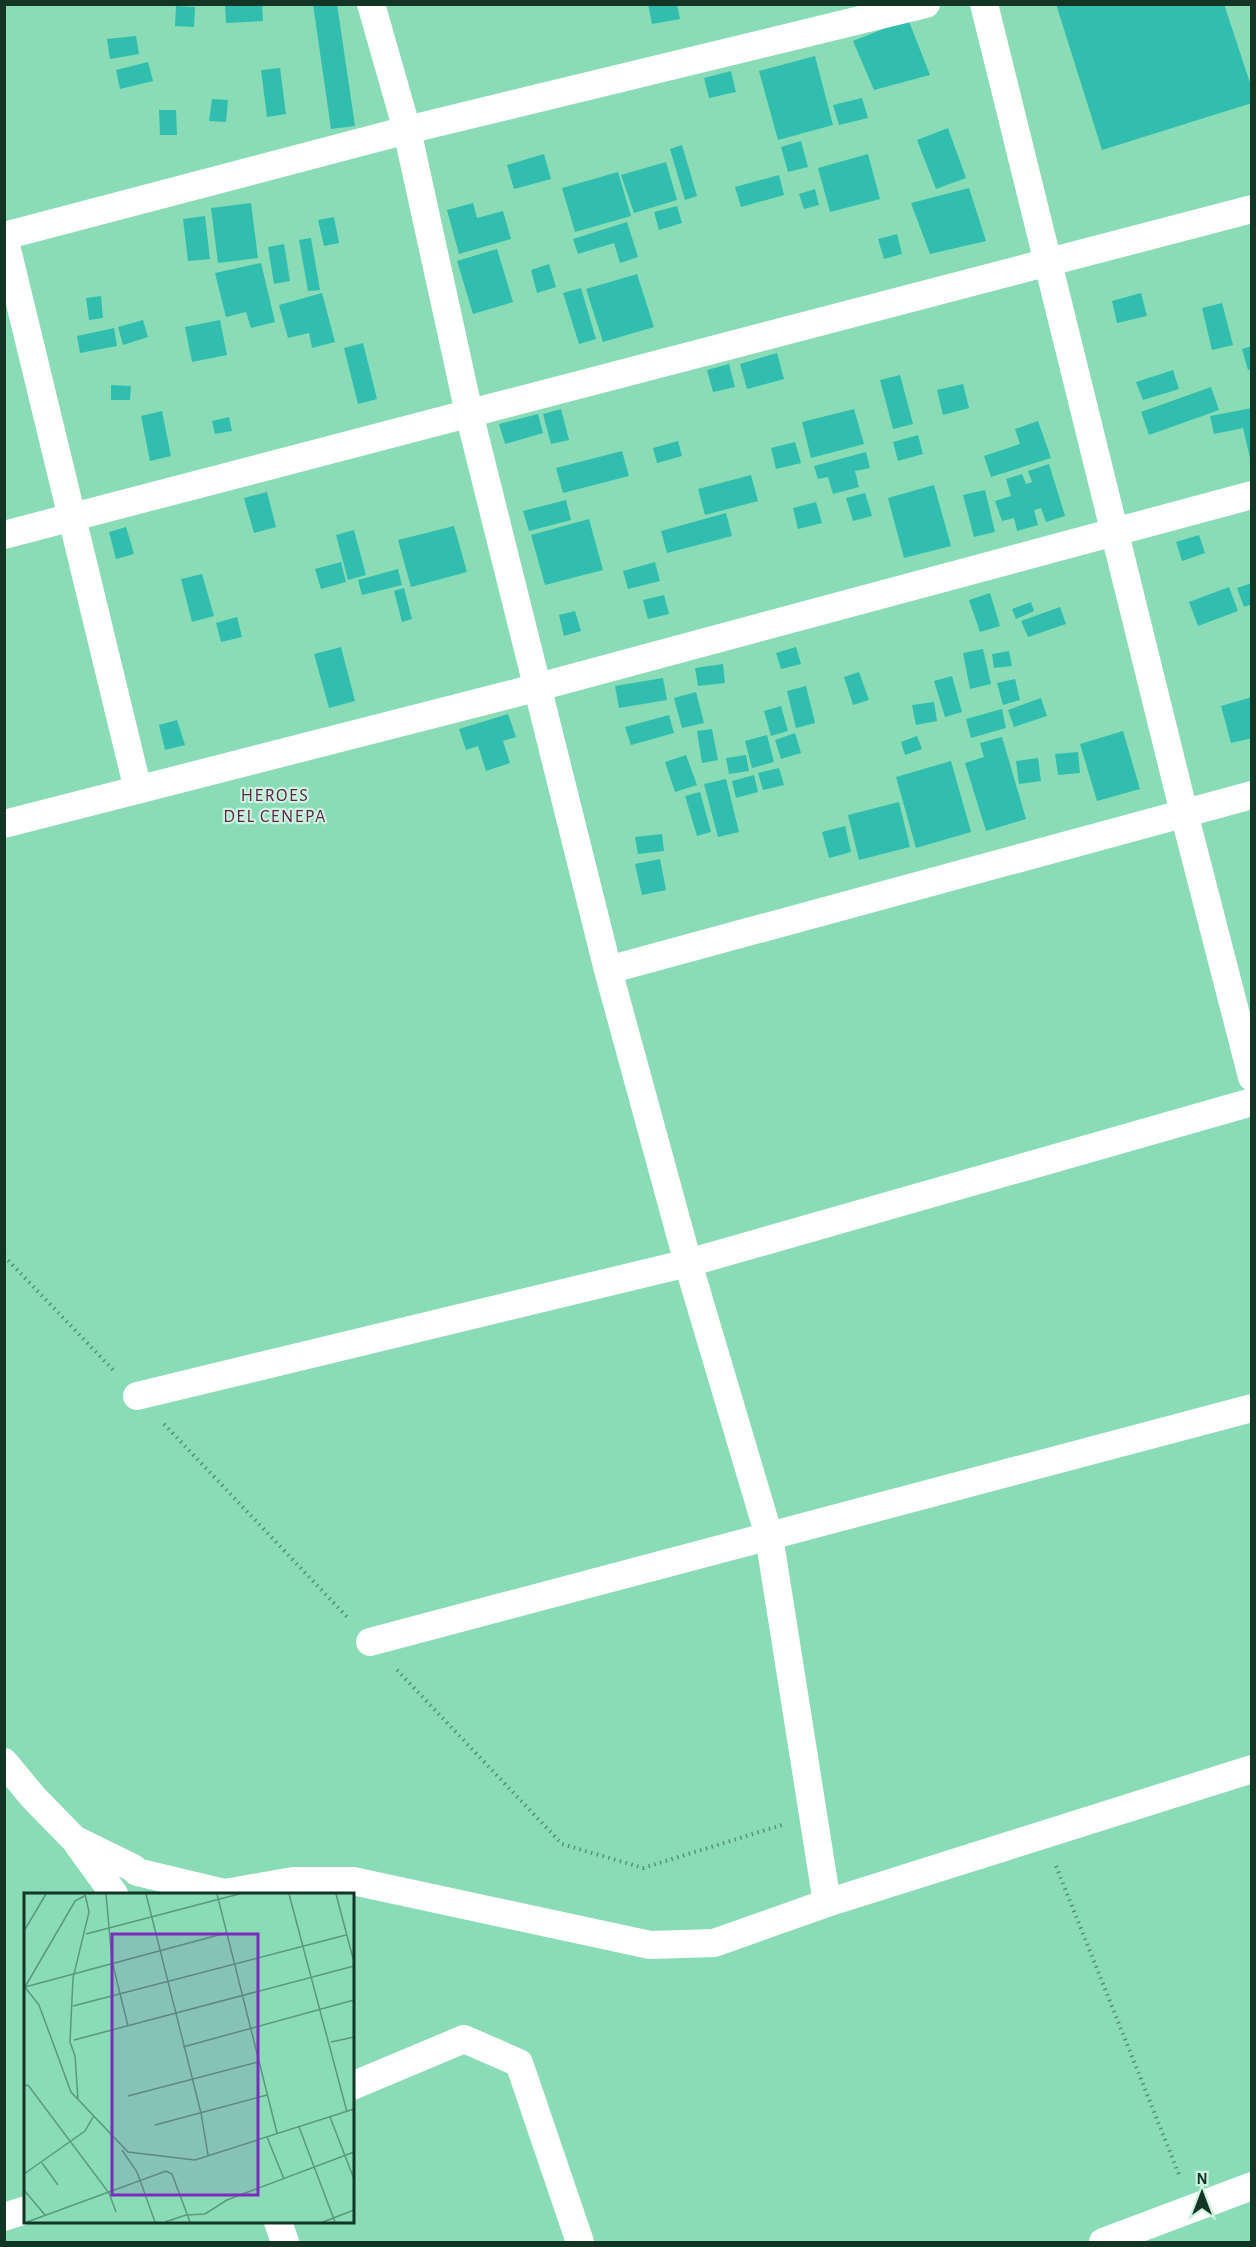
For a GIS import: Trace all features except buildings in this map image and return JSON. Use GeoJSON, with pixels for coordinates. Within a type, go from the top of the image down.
{"type":"FeatureCollection","features":[{"type":"Feature","properties":{"kind":"street"},"geometry":{"type":"LineString","coordinates":[[371,4],[407,130],[469,413],[608,970],[688,1263],[769,1536],[827,1903]]}},
{"type":"Feature","properties":{"kind":"street"},"geometry":{"type":"LineString","coordinates":[[138,790],[4,237],[407,130],[926,4]]}},
{"type":"Feature","properties":{"kind":"street"},"geometry":{"type":"LineString","coordinates":[[984,4],[1251,1077]]}},
{"type":"Feature","properties":{"kind":"street"},"geometry":{"type":"LineString","coordinates":[[4,535],[1251,209]]}},
{"type":"Feature","properties":{"kind":"street"},"geometry":{"type":"LineString","coordinates":[[4,824],[537,687],[1251,495]]}},
{"type":"Feature","properties":{"kind":"street"},"geometry":{"type":"LineString","coordinates":[[608,970],[1251,795]]}},
{"type":"Feature","properties":{"kind":"street"},"geometry":{"type":"LineString","coordinates":[[137,1396],[688,1263],[1251,1102]]}},
{"type":"Feature","properties":{"kind":"street"},"geometry":{"type":"LineString","coordinates":[[370,1642],[1251,1408]]}},
{"type":"Feature","properties":{"kind":"street"},"geometry":{"type":"LineString","coordinates":[[4,1762],[33,1797],[74,1839],[113,1893]]}},
{"type":"Feature","properties":{"kind":"street"},"geometry":{"type":"LineString","coordinates":[[74,1839],[137,1872],[225,1893],[293,1881],[353,1881],[650,1945],[714,1943],[827,1903],[1251,1769]]}},
{"type":"Feature","properties":{"kind":"street"},"geometry":{"type":"LineString","coordinates":[[354,2085],[464,2039],[519,2063],[580,2242]]}},
{"type":"Feature","properties":{"kind":"street"},"geometry":{"type":"LineString","coordinates":[[1102,2242],[1251,2186]]}},
{"type":"Feature","properties":{"kind":"street"},"geometry":{"type":"LineString","coordinates":[[4,2217],[24,2211]]}},
{"type":"Feature","properties":{"kind":"street"},"geometry":{"type":"LineString","coordinates":[[278,2223],[285,2242]]}},
{"type":"Feature","properties":{"kind":"path"},"geometry":{"type":"LineString","coordinates":[[1043,1835],[1193,2208]]}},
{"type":"Feature","properties":{"kind":"district","name":"HEROES DEL CENEPA"},"geometry":{"type":"Point","coordinates":[275,805]}}]}
